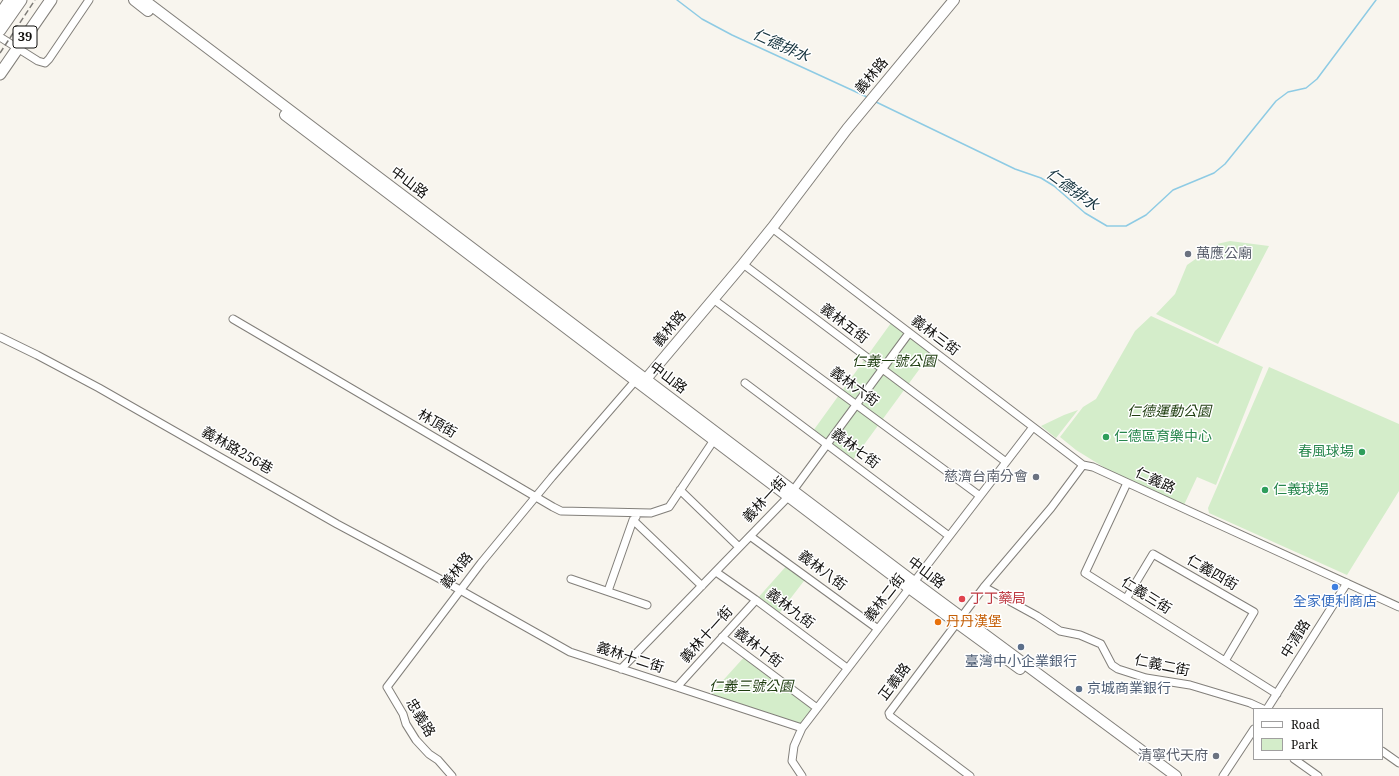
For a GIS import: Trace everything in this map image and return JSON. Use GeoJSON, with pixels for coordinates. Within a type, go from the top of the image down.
{"type":"FeatureCollection","features":[{"type":"Feature","properties":{"kind":"main road","name":"39"},"geometry":{"type":"LineString","coordinates":[[0,15],[10,0]]}},
{"type":"Feature","properties":{"kind":"main road","name":"39"},"geometry":{"type":"LineString","coordinates":[[0,30],[20,0]]}},
{"type":"Feature","properties":{"kind":"main road","name":"39"},"geometry":{"type":"LineString","coordinates":[[0,74],[42,0]]}},
{"type":"Feature","properties":{"kind":"main road","name":"39"},"geometry":{"type":"LineString","coordinates":[[0,61],[15,46],[51,0]]}},
{"type":"Feature","properties":{"kind":"main road","name":"中山路"},"geometry":{"type":"LineString","coordinates":[[134,0],[466,253],[641,379]]}},
{"type":"Feature","properties":{"kind":"main road","name":"中山路"},"geometry":{"type":"LineString","coordinates":[[144,0],[471,248],[716,437],[1165,776]]}},
{"type":"Feature","properties":{"kind":"main road","name":"義林路"},"geometry":{"type":"LineString","coordinates":[[641,379],[743,264],[847,129],[954,0]]}},
{"type":"Feature","properties":{"kind":"main road","name":"中山路"},"geometry":{"type":"LineString","coordinates":[[959,620],[1176,776]]}},
{"type":"Feature","properties":{"kind":"street"},"geometry":{"type":"LineString","coordinates":[[0,37],[45,64],[89,0]]}},
{"type":"Feature","properties":{"kind":"street","name":"義林三街"},"geometry":{"type":"LineString","coordinates":[[772,228],[1083,465]]}},
{"type":"Feature","properties":{"kind":"street","name":"義林五街"},"geometry":{"type":"LineString","coordinates":[[743,264],[1006,462]]}},
{"type":"Feature","properties":{"kind":"street","name":"義林六街"},"geometry":{"type":"LineString","coordinates":[[713,299],[980,496]]}},
{"type":"Feature","properties":{"kind":"street","name":"林頂街"},"geometry":{"type":"LineString","coordinates":[[233,319],[536,497],[561,510],[651,513],[669,507],[716,437]]}},
{"type":"Feature","properties":{"kind":"street","name":"義林一街"},"geometry":{"type":"LineString","coordinates":[[621,669],[791,493],[909,333]]}},
{"type":"Feature","properties":{"kind":"street","name":"義林路256巷"},"geometry":{"type":"LineString","coordinates":[[0,337],[99,388],[337,524],[460,590]]}},
{"type":"Feature","properties":{"kind":"street","name":"義林路"},"geometry":{"type":"LineString","coordinates":[[387,687],[460,590],[536,497],[641,379]]}},
{"type":"Feature","properties":{"kind":"street","name":"義林七街"},"geometry":{"type":"LineString","coordinates":[[745,383],[949,536]]}},
{"type":"Feature","properties":{"kind":"street","name":"義林二街"},"geometry":{"type":"LineString","coordinates":[[802,776],[792,761],[794,746],[802,728],[1033,427]]}},
{"type":"Feature","properties":{"kind":"street"},"geometry":{"type":"LineString","coordinates":[[959,620],[984,587],[1051,508],[1083,465]]}},
{"type":"Feature","properties":{"kind":"street","name":"仁義路"},"geometry":{"type":"LineString","coordinates":[[1083,465],[1094,467],[1399,607]]}},
{"type":"Feature","properties":{"kind":"street","name":"仁義三街"},"geometry":{"type":"LineString","coordinates":[[1127,483],[1085,573],[1277,694]]}},
{"type":"Feature","properties":{"kind":"street"},"geometry":{"type":"LineString","coordinates":[[680,490],[739,547]]}},
{"type":"Feature","properties":{"kind":"street"},"geometry":{"type":"LineString","coordinates":[[608,592],[633,520],[640,513]]}},
{"type":"Feature","properties":{"kind":"street"},"geometry":{"type":"LineString","coordinates":[[633,520],[702,586]]}},
{"type":"Feature","properties":{"kind":"street","name":"義林八街"},"geometry":{"type":"LineString","coordinates":[[750,536],[878,629]]}},
{"type":"Feature","properties":{"kind":"street","name":"仁義四街"},"geometry":{"type":"LineString","coordinates":[[1126,599],[1153,554],[1254,612],[1225,661]]}},
{"type":"Feature","properties":{"kind":"street","name":"義林九街"},"geometry":{"type":"LineString","coordinates":[[716,572],[847,668]]}},
{"type":"Feature","properties":{"kind":"street"},"geometry":{"type":"LineString","coordinates":[[572,579],[647,605]]}},
{"type":"Feature","properties":{"kind":"street","name":"中清路"},"geometry":{"type":"LineString","coordinates":[[1268,708],[1347,583]]}},
{"type":"Feature","properties":{"kind":"street","name":"仁義二街"},"geometry":{"type":"LineString","coordinates":[[984,587],[1032,613],[1060,631],[1080,635],[1101,644],[1112,665],[1118,669],[1146,678],[1190,685],[1250,703],[1261,708]]}},
{"type":"Feature","properties":{"kind":"street","name":"義林十二街"},"geometry":{"type":"LineString","coordinates":[[460,590],[570,652],[802,728]]}},
{"type":"Feature","properties":{"kind":"street","name":"義林十一街"},"geometry":{"type":"LineString","coordinates":[[677,687],[756,600]]}},
{"type":"Feature","properties":{"kind":"street","name":"正義路"},"geometry":{"type":"LineString","coordinates":[[959,620],[889,713],[890,716],[970,776]]}},
{"type":"Feature","properties":{"kind":"street","name":"義林十街"},"geometry":{"type":"LineString","coordinates":[[722,637],[817,708]]}},
{"type":"Feature","properties":{"kind":"street","name":"忠義路"},"geometry":{"type":"LineString","coordinates":[[387,687],[416,740],[429,754],[438,760],[452,776]]}},
{"type":"Feature","properties":{"kind":"street"},"geometry":{"type":"LineString","coordinates":[[1223,776],[1253,731]]}},
{"type":"Feature","properties":{"kind":"street"},"geometry":{"type":"LineString","coordinates":[[1383,752],[1399,763]]}},
{"type":"Feature","properties":{"kind":"street"},"geometry":{"type":"LineString","coordinates":[[1295,760],[1318,776]]}},
{"type":"Feature","properties":{"kind":"green space"},"geometry":{"type":"Polygon","coordinates":[[[1230,241],[1269,246],[1218,344],[1156,314],[1175,294],[1187,265],[1217,244],[1230,241]]]}},
{"type":"Feature","properties":{"kind":"green space","name":"仁德運動公園"},"geometry":{"type":"Polygon","coordinates":[[[1151,316],[1263,367],[1216,485],[1197,477],[1184,505],[1118,476],[1076,450],[1060,437],[1083,407],[1096,399],[1135,331],[1151,316]]]}},
{"type":"Feature","properties":{"kind":"green space","name":"仁義一號公園"},"geometry":{"type":"Polygon","coordinates":[[[891,323],[932,352],[852,461],[813,431],[891,323]]]}},
{"type":"Feature","properties":{"kind":"green space"},"geometry":{"type":"Polygon","coordinates":[[[1269,367],[1399,424],[1399,491],[1347,575],[1209,513],[1208,508],[1269,367]]]}},
{"type":"Feature","properties":{"kind":"green space"},"geometry":{"type":"Polygon","coordinates":[[[1078,410],[1056,438],[1041,426],[1064,415],[1078,410]]]}},
{"type":"Feature","properties":{"kind":"green space"},"geometry":{"type":"Polygon","coordinates":[[[789,563],[807,577],[777,616],[756,600],[789,563]]]}},
{"type":"Feature","properties":{"kind":"green space","name":"仁義三號公園"},"geometry":{"type":"Polygon","coordinates":[[[746,655],[817,708],[802,728],[708,697],[746,655]]]}},
{"type":"Feature","properties":{"kind":"waterway","name":"仁德排水"},"geometry":{"type":"LineString","coordinates":[[677,0],[702,19],[732,35],[867,97]]}},
{"type":"Feature","properties":{"kind":"waterway","name":"仁德排水"},"geometry":{"type":"LineString","coordinates":[[874,101],[1015,169],[1041,178],[1054,186],[1085,213],[1107,226],[1126,226],[1146,215],[1173,190],[1214,173],[1225,164],[1276,101],[1288,92],[1306,88],[1317,79],[1376,0]]}},
{"type":"Feature","properties":{"kind":"railway"},"geometry":{"type":"LineString","coordinates":[[0,53],[35,0]]}},
{"type":"Feature","properties":{"kind":"place","name":"萬應公廟"},"geometry":{"type":"Point","coordinates":[1188,254]}},
{"type":"Feature","properties":{"kind":"place","name":"仁德區育樂中心"},"geometry":{"type":"Point","coordinates":[1106,437]}},
{"type":"Feature","properties":{"kind":"place","name":"春風球場"},"geometry":{"type":"Point","coordinates":[1362,452]}},
{"type":"Feature","properties":{"kind":"place","name":"慈濟台南分會"},"geometry":{"type":"Point","coordinates":[1036,477]}},
{"type":"Feature","properties":{"kind":"place","name":"仁義球場"},"geometry":{"type":"Point","coordinates":[1265,490]}},
{"type":"Feature","properties":{"kind":"place","name":"全家便利商店"},"geometry":{"type":"Point","coordinates":[1335,587]}},
{"type":"Feature","properties":{"kind":"place","name":"丁丁藥局"},"geometry":{"type":"Point","coordinates":[962,599]}},
{"type":"Feature","properties":{"kind":"place","name":"丹丹漢堡"},"geometry":{"type":"Point","coordinates":[938,622]}},
{"type":"Feature","properties":{"kind":"place","name":"臺灣中小企業銀行"},"geometry":{"type":"Point","coordinates":[1021,647]}},
{"type":"Feature","properties":{"kind":"place","name":"京城商業銀行"},"geometry":{"type":"Point","coordinates":[1079,689]}},
{"type":"Feature","properties":{"kind":"place","name":"清寧代天府"},"geometry":{"type":"Point","coordinates":[1216,756]}}]}
